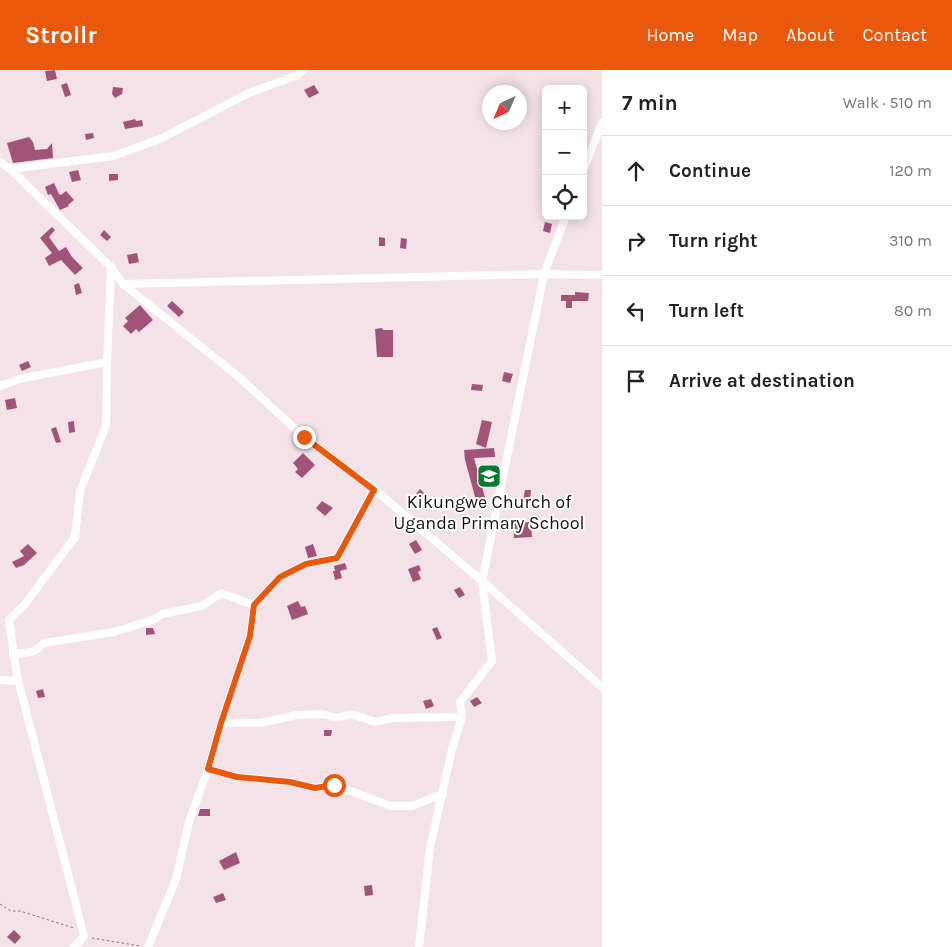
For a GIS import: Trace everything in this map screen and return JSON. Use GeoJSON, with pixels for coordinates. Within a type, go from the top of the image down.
{"type":"FeatureCollection","features":[{"type":"Feature","properties":{"kind":"street"},"geometry":{"type":"LineString","coordinates":[[10,169],[114,156],[160,140],[249,93],[298,75],[303,70]]}},
{"type":"Feature","properties":{"kind":"street"},"geometry":{"type":"LineString","coordinates":[[587,161],[602,123]]}},
{"type":"Feature","properties":{"kind":"street"},"geometry":{"type":"LineString","coordinates":[[0,162],[10,169],[111,267],[123,284],[240,378],[304,437],[374,490],[482,581],[602,687]]}},
{"type":"Feature","properties":{"kind":"street"},"geometry":{"type":"LineString","coordinates":[[419,947],[430,848],[452,749],[462,716],[460,702],[492,661],[482,581],[544,274],[564,220]]}},
{"type":"Feature","properties":{"kind":"street"},"geometry":{"type":"LineString","coordinates":[[74,947],[84,936],[17,676],[9,620],[25,604],[75,537],[80,491],[106,426],[111,267]]}},
{"type":"Feature","properties":{"kind":"street"},"geometry":{"type":"LineString","coordinates":[[123,284],[544,274],[602,275]]}},
{"type":"Feature","properties":{"kind":"street"},"geometry":{"type":"LineString","coordinates":[[0,386],[19,379],[107,362]]}},
{"type":"Feature","properties":{"kind":"street"},"geometry":{"type":"LineString","coordinates":[[148,947],[176,879],[189,822],[208,769],[250,636],[254,605],[280,577],[306,564],[337,558],[374,490]]}},
{"type":"Feature","properties":{"kind":"street"},"geometry":{"type":"LineString","coordinates":[[13,655],[35,651],[44,643],[114,632],[155,619],[162,614],[202,606],[221,594],[254,605]]}},
{"type":"Feature","properties":{"kind":"street"},"geometry":{"type":"LineString","coordinates":[[0,680],[13,681],[17,676]]}},
{"type":"Feature","properties":{"kind":"street"},"geometry":{"type":"LineString","coordinates":[[221,723],[260,723],[298,715],[322,714],[337,718],[351,714],[375,722],[393,718],[462,716]]}},
{"type":"Feature","properties":{"kind":"street"},"geometry":{"type":"LineString","coordinates":[[208,769],[237,777],[290,782],[315,788],[334,785],[391,806],[412,806],[443,794]]}},
{"type":"Feature","properties":{"kind":"path"},"geometry":{"type":"LineString","coordinates":[[0,904],[11,911],[73,927],[84,936],[143,947]]}},
{"type":"Feature","properties":{"kind":"building"},"geometry":{"type":"Polygon","coordinates":[[[55,70],[57,79],[47,81],[45,71],[55,70]]]}},
{"type":"Feature","properties":{"kind":"building"},"geometry":{"type":"Polygon","coordinates":[[[67,83],[71,95],[65,97],[61,85],[67,83]]]}},
{"type":"Feature","properties":{"kind":"building"},"geometry":{"type":"Polygon","coordinates":[[[314,85],[319,93],[309,98],[304,90],[314,85]]]}},
{"type":"Feature","properties":{"kind":"building"},"geometry":{"type":"Polygon","coordinates":[[[113,87],[123,88],[122,94],[115,98],[112,94],[113,87]]]}},
{"type":"Feature","properties":{"kind":"building"},"geometry":{"type":"Polygon","coordinates":[[[135,119],[136,121],[142,120],[143,126],[125,129],[123,122],[135,119]]]}},
{"type":"Feature","properties":{"kind":"building"},"geometry":{"type":"Polygon","coordinates":[[[93,133],[94,138],[86,140],[85,134],[93,133]]]}},
{"type":"Feature","properties":{"kind":"building"},"geometry":{"type":"Polygon","coordinates":[[[29,137],[33,142],[35,150],[47,149],[52,143],[53,158],[13,163],[7,143],[29,137]]]}},
{"type":"Feature","properties":{"kind":"building"},"geometry":{"type":"Polygon","coordinates":[[[78,170],[81,180],[72,182],[69,172],[78,170]]]}},
{"type":"Feature","properties":{"kind":"building"},"geometry":{"type":"Polygon","coordinates":[[[109,174],[118,174],[118,180],[109,181],[109,174]]]}},
{"type":"Feature","properties":{"kind":"building"},"geometry":{"type":"Polygon","coordinates":[[[54,183],[59,194],[61,195],[66,191],[74,200],[69,206],[60,210],[51,194],[48,195],[45,187],[54,183]]]}},
{"type":"Feature","properties":{"kind":"building"},"geometry":{"type":"Polygon","coordinates":[[[545,222],[552,224],[550,233],[543,231],[545,222]]]}},
{"type":"Feature","properties":{"kind":"building"},"geometry":{"type":"Polygon","coordinates":[[[52,227],[55,230],[49,237],[59,251],[66,247],[72,257],[83,268],[75,275],[61,260],[49,266],[45,258],[52,253],[40,238],[52,227]]]}},
{"type":"Feature","properties":{"kind":"building"},"geometry":{"type":"Polygon","coordinates":[[[104,230],[111,237],[107,241],[100,235],[104,230]]]}},
{"type":"Feature","properties":{"kind":"building"},"geometry":{"type":"Polygon","coordinates":[[[379,237],[385,238],[385,246],[379,246],[379,237]]]}},
{"type":"Feature","properties":{"kind":"building"},"geometry":{"type":"Polygon","coordinates":[[[401,238],[407,239],[406,249],[400,248],[401,238]]]}},
{"type":"Feature","properties":{"kind":"building"},"geometry":{"type":"Polygon","coordinates":[[[137,253],[139,262],[129,264],[127,255],[137,253]]]}},
{"type":"Feature","properties":{"kind":"building"},"geometry":{"type":"Polygon","coordinates":[[[79,283],[82,293],[76,295],[74,285],[79,283]]]}},
{"type":"Feature","properties":{"kind":"building"},"geometry":{"type":"Polygon","coordinates":[[[575,292],[589,293],[588,301],[572,301],[572,308],[566,308],[566,301],[561,301],[561,295],[575,295],[575,292]]]}},
{"type":"Feature","properties":{"kind":"building"},"geometry":{"type":"Polygon","coordinates":[[[172,301],[184,312],[179,317],[167,306],[172,301]]]}},
{"type":"Feature","properties":{"kind":"building"},"geometry":{"type":"Polygon","coordinates":[[[140,305],[153,320],[139,332],[136,329],[131,334],[123,326],[128,321],[125,318],[140,305]]]}},
{"type":"Feature","properties":{"kind":"building"},"geometry":{"type":"Polygon","coordinates":[[[382,328],[383,330],[393,330],[393,357],[377,357],[375,329],[382,328]]]}},
{"type":"Feature","properties":{"kind":"building"},"geometry":{"type":"Polygon","coordinates":[[[28,361],[31,367],[22,371],[19,365],[28,361]]]}},
{"type":"Feature","properties":{"kind":"building"},"geometry":{"type":"Polygon","coordinates":[[[504,372],[513,374],[510,383],[502,381],[504,372]]]}},
{"type":"Feature","properties":{"kind":"building"},"geometry":{"type":"Polygon","coordinates":[[[472,384],[483,385],[482,391],[471,390],[472,384]]]}},
{"type":"Feature","properties":{"kind":"building"},"geometry":{"type":"Polygon","coordinates":[[[15,398],[17,408],[7,410],[5,400],[15,398]]]}},
{"type":"Feature","properties":{"kind":"building"},"geometry":{"type":"Polygon","coordinates":[[[482,420],[492,422],[486,448],[476,444],[482,420]]]}},
{"type":"Feature","properties":{"kind":"building"},"geometry":{"type":"Polygon","coordinates":[[[74,421],[75,432],[69,433],[68,422],[74,421]]]}},
{"type":"Feature","properties":{"kind":"building"},"geometry":{"type":"Polygon","coordinates":[[[56,427],[61,442],[56,443],[51,429],[56,427]]]}},
{"type":"Feature","properties":{"kind":"building"},"geometry":{"type":"Polygon","coordinates":[[[494,448],[495,457],[474,458],[486,501],[477,504],[464,450],[494,448]]]}},
{"type":"Feature","properties":{"kind":"building"},"geometry":{"type":"Polygon","coordinates":[[[303,453],[315,465],[302,478],[295,472],[298,469],[293,463],[303,453]]]}},
{"type":"Feature","properties":{"kind":"building"},"geometry":{"type":"Polygon","coordinates":[[[420,489],[425,494],[419,500],[415,495],[420,489]]]}},
{"type":"Feature","properties":{"kind":"building"},"geometry":{"type":"Polygon","coordinates":[[[525,490],[531,490],[530,500],[523,500],[525,490]]]}},
{"type":"Feature","properties":{"kind":"building"},"geometry":{"type":"Polygon","coordinates":[[[322,501],[333,508],[325,516],[316,508],[322,501]]]}},
{"type":"Feature","properties":{"kind":"building"},"geometry":{"type":"Polygon","coordinates":[[[531,522],[532,537],[514,538],[513,523],[531,522]]]}},
{"type":"Feature","properties":{"kind":"building"},"geometry":{"type":"Polygon","coordinates":[[[416,540],[422,550],[415,554],[409,544],[416,540]]]}},
{"type":"Feature","properties":{"kind":"building"},"geometry":{"type":"Polygon","coordinates":[[[28,544],[37,553],[24,565],[16,568],[12,562],[24,556],[20,551],[28,544]]]}},
{"type":"Feature","properties":{"kind":"building"},"geometry":{"type":"Polygon","coordinates":[[[313,544],[317,556],[308,558],[305,547],[313,544]]]}},
{"type":"Feature","properties":{"kind":"building"},"geometry":{"type":"Polygon","coordinates":[[[345,563],[347,569],[340,571],[342,578],[335,580],[334,566],[345,563]]]}},
{"type":"Feature","properties":{"kind":"building"},"geometry":{"type":"Polygon","coordinates":[[[419,565],[421,570],[418,572],[421,579],[413,582],[408,569],[419,565]]]}},
{"type":"Feature","properties":{"kind":"building"},"geometry":{"type":"Polygon","coordinates":[[[460,587],[465,595],[459,598],[454,590],[460,587]]]}},
{"type":"Feature","properties":{"kind":"building"},"geometry":{"type":"Polygon","coordinates":[[[298,601],[301,607],[305,606],[308,614],[292,620],[287,606],[298,601]]]}},
{"type":"Feature","properties":{"kind":"building"},"geometry":{"type":"Polygon","coordinates":[[[437,627],[442,638],[437,640],[432,629],[437,627]]]}},
{"type":"Feature","properties":{"kind":"building"},"geometry":{"type":"Polygon","coordinates":[[[146,628],[153,628],[155,634],[146,635],[146,628]]]}},
{"type":"Feature","properties":{"kind":"building"},"geometry":{"type":"Polygon","coordinates":[[[43,689],[45,697],[38,698],[36,691],[43,689]]]}},
{"type":"Feature","properties":{"kind":"building"},"geometry":{"type":"Polygon","coordinates":[[[477,697],[482,703],[474,707],[470,701],[477,697]]]}},
{"type":"Feature","properties":{"kind":"building"},"geometry":{"type":"Polygon","coordinates":[[[431,699],[434,706],[426,709],[423,701],[431,699]]]}},
{"type":"Feature","properties":{"kind":"building"},"geometry":{"type":"Polygon","coordinates":[[[324,730],[332,730],[331,736],[324,736],[324,730]]]}},
{"type":"Feature","properties":{"kind":"building"},"geometry":{"type":"Polygon","coordinates":[[[200,809],[210,809],[210,816],[198,816],[200,809]]]}},
{"type":"Feature","properties":{"kind":"building"},"geometry":{"type":"Polygon","coordinates":[[[236,852],[240,863],[224,870],[219,861],[236,852]]]}},
{"type":"Feature","properties":{"kind":"building"},"geometry":{"type":"Polygon","coordinates":[[[372,885],[373,895],[365,896],[364,886],[372,885]]]}},
{"type":"Feature","properties":{"kind":"building"},"geometry":{"type":"Polygon","coordinates":[[[223,893],[226,900],[216,903],[213,897],[223,893]]]}},
{"type":"Feature","properties":{"kind":"building"},"geometry":{"type":"Polygon","coordinates":[[[14,930],[21,937],[15,944],[7,937],[14,930]]]}},
{"type":"Feature","properties":{"kind":"place","name":"Kikungwe Church of Uganda Primary School"},"geometry":{"type":"Point","coordinates":[489,476]}},
{"type":"Feature","properties":{"kind":"route"},"geometry":{"type":"LineString","coordinates":[[304,437],[374,490],[337,558],[306,564],[280,577],[254,605],[250,636],[208,769],[237,777],[290,782],[315,788],[334,785]]}}]}
